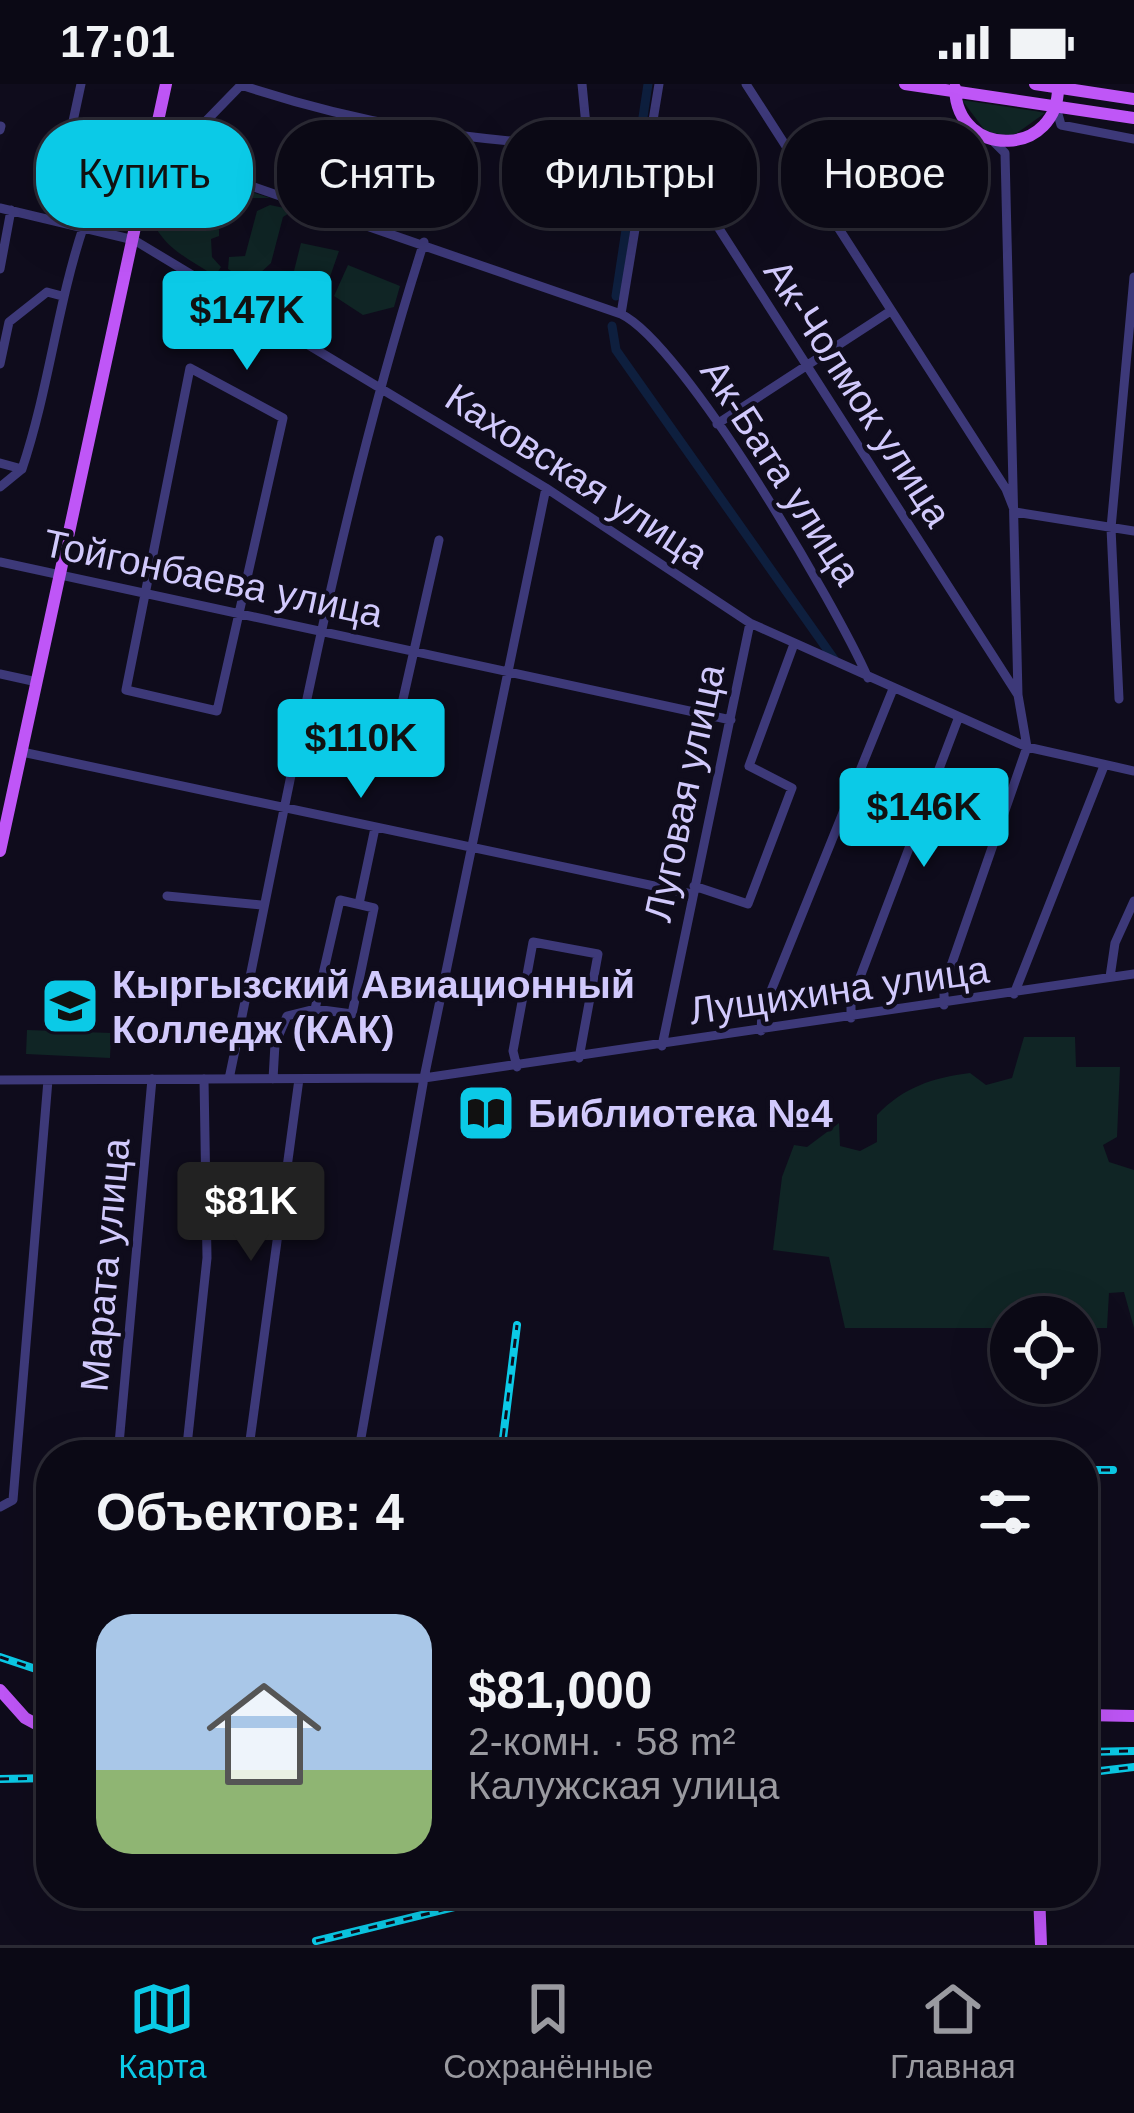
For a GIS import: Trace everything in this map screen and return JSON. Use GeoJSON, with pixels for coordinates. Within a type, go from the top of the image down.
{"type":"FeatureCollection","features":[{"type":"Feature","properties":{"kind":"main road"},"geometry":{"type":"LineString","coordinates":[[159,120],[166,84]]}},
{"type":"Feature","properties":{"kind":"main road"},"geometry":{"type":"LineString","coordinates":[[905,84],[1134,118]]}},
{"type":"Feature","properties":{"kind":"main road"},"geometry":{"type":"LineString","coordinates":[[1035,84],[1134,99]]}},
{"type":"Feature","properties":{"kind":"main road"},"geometry":{"type":"LineString","coordinates":[[955,88],[964,120],[993,141],[1016,142],[1041,130],[1064,86]]}},
{"type":"Feature","properties":{"kind":"main road"},"geometry":{"type":"LineString","coordinates":[[0,851],[137,228]]}},
{"type":"Feature","properties":{"kind":"main road"},"geometry":{"type":"LineString","coordinates":[[0,1690],[36,1724]]}},
{"type":"Feature","properties":{"kind":"main road"},"geometry":{"type":"LineString","coordinates":[[1098,1715],[1134,1716]]}},
{"type":"Feature","properties":{"kind":"main road"},"geometry":{"type":"LineString","coordinates":[[1040,1908],[1041,1945]]}},
{"type":"Feature","properties":{"kind":"street"},"geometry":{"type":"LineString","coordinates":[[73,120],[81,84]]}},
{"type":"Feature","properties":{"kind":"street"},"geometry":{"type":"LineString","coordinates":[[207,120],[242,84],[338,117],[433,135],[589,146],[582,84]]}},
{"type":"Feature","properties":{"kind":"street"},"geometry":{"type":"LineString","coordinates":[[651,120],[659,84]]}},
{"type":"Feature","properties":{"kind":"street"},"geometry":{"type":"LineString","coordinates":[[746,84],[1006,489],[1015,512]]}},
{"type":"Feature","properties":{"kind":"street"},"geometry":{"type":"LineString","coordinates":[[1056,107],[1061,125],[1134,139]]}},
{"type":"Feature","properties":{"kind":"street"},"geometry":{"type":"LineString","coordinates":[[944,1005],[944,986],[1027,747],[1018,695],[1005,153],[993,141]]}},
{"type":"Feature","properties":{"kind":"street"},"geometry":{"type":"LineString","coordinates":[[1005,153],[1016,142]]}},
{"type":"Feature","properties":{"kind":"street","name":"Ак-Бата улица"},"geometry":{"type":"LineString","coordinates":[[253,185],[621,314],[665,348],[848,632],[869,680]]}},
{"type":"Feature","properties":{"kind":"street"},"geometry":{"type":"LineString","coordinates":[[0,269],[6,209]]}},
{"type":"Feature","properties":{"kind":"street","name":"Каховская улица"},"geometry":{"type":"LineString","coordinates":[[6,209],[36,216]]}},
{"type":"Feature","properties":{"kind":"street"},"geometry":{"type":"LineString","coordinates":[[0,487],[22,469],[41,414],[62,296],[83,228]]}},
{"type":"Feature","properties":{"kind":"street","name":"Каховская улица"},"geometry":{"type":"LineString","coordinates":[[94,228],[134,240],[378,386],[546,488],[750,623],[1027,747],[1134,771]]}},
{"type":"Feature","properties":{"kind":"street"},"geometry":{"type":"LineString","coordinates":[[621,314],[634,228]]}},
{"type":"Feature","properties":{"kind":"street","name":"Ак-Чолмок улица"},"geometry":{"type":"LineString","coordinates":[[717,228],[1018,695]]}},
{"type":"Feature","properties":{"kind":"street"},"geometry":{"type":"LineString","coordinates":[[229,1079],[261,905],[378,386],[424,242]]}},
{"type":"Feature","properties":{"kind":"street"},"geometry":{"type":"LineString","coordinates":[[1119,699],[1111,528],[1134,277]]}},
{"type":"Feature","properties":{"kind":"street"},"geometry":{"type":"LineString","coordinates":[[0,364],[9,322],[47,292],[62,296]]}},
{"type":"Feature","properties":{"kind":"street"},"geometry":{"type":"LineString","coordinates":[[717,424],[889,312]]}},
{"type":"Feature","properties":{"kind":"street"},"geometry":{"type":"LineString","coordinates":[[190,368],[283,418],[217,711],[126,690],[145,593],[190,368]]}},
{"type":"Feature","properties":{"kind":"street"},"geometry":{"type":"LineString","coordinates":[[0,463],[22,469]]}},
{"type":"Feature","properties":{"kind":"street"},"geometry":{"type":"LineString","coordinates":[[361,1440],[424,1078],[546,488]]}},
{"type":"Feature","properties":{"kind":"street"},"geometry":{"type":"LineString","coordinates":[[1015,512],[1134,531]]}},
{"type":"Feature","properties":{"kind":"street","name":"Тойгонбаева улица"},"geometry":{"type":"LineString","coordinates":[[394,739],[439,540]]}},
{"type":"Feature","properties":{"kind":"street","name":"Тойгонбаева улица"},"geometry":{"type":"LineString","coordinates":[[0,562],[730,720]]}},
{"type":"Feature","properties":{"kind":"street","name":"Луговая улица"},"geometry":{"type":"LineString","coordinates":[[662,1046],[750,623]]}},
{"type":"Feature","properties":{"kind":"street"},"geometry":{"type":"LineString","coordinates":[[748,766],[794,644]]}},
{"type":"Feature","properties":{"kind":"street"},"geometry":{"type":"LineString","coordinates":[[0,674],[37,682]]}},
{"type":"Feature","properties":{"kind":"street"},"geometry":{"type":"LineString","coordinates":[[761,1031],[762,1013],[893,689]]}},
{"type":"Feature","properties":{"kind":"street"},"geometry":{"type":"LineString","coordinates":[[851,1018],[851,1001],[958,719]]}},
{"type":"Feature","properties":{"kind":"street"},"geometry":{"type":"LineString","coordinates":[[22,752],[748,904],[792,788],[723,754]]}},
{"type":"Feature","properties":{"kind":"street"},"geometry":{"type":"LineString","coordinates":[[1014,994],[1104,766]]}},
{"type":"Feature","properties":{"kind":"street"},"geometry":{"type":"LineString","coordinates":[[359,904],[375,828]]}},
{"type":"Feature","properties":{"kind":"street"},"geometry":{"type":"LineString","coordinates":[[167,896],[261,905]]}},
{"type":"Feature","properties":{"kind":"street"},"geometry":{"type":"LineString","coordinates":[[273,1079],[284,1020],[315,1010],[352,1014],[374,908],[340,900],[315,1010]]}},
{"type":"Feature","properties":{"kind":"street"},"geometry":{"type":"LineString","coordinates":[[1110,976],[1115,943],[1134,901]]}},
{"type":"Feature","properties":{"kind":"street"},"geometry":{"type":"LineString","coordinates":[[517,1067],[513,1051],[532,942],[598,954],[579,1058]]}},
{"type":"Feature","properties":{"kind":"street","name":"Лущихина улица"},"geometry":{"type":"LineString","coordinates":[[0,1080],[424,1078],[1134,974]]}},
{"type":"Feature","properties":{"kind":"street","name":"Марата улица"},"geometry":{"type":"LineString","coordinates":[[119,1440],[152,1079]]}},
{"type":"Feature","properties":{"kind":"street"},"geometry":{"type":"LineString","coordinates":[[188,1440],[207,1258],[204,1079]]}},
{"type":"Feature","properties":{"kind":"street"},"geometry":{"type":"LineString","coordinates":[[250,1440],[299,1079]]}},
{"type":"Feature","properties":{"kind":"street"},"geometry":{"type":"LineString","coordinates":[[0,1507],[13,1500],[48,1080]]}},
{"type":"Feature","properties":{"kind":"green space"},"geometry":{"type":"Polygon","coordinates":[[[962,100],[1045,113],[1013,136],[988,132],[988,120],[977,120],[962,100]]]}},
{"type":"Feature","properties":{"kind":"green space"},"geometry":{"type":"Polygon","coordinates":[[[277,206],[280,228],[271,263],[259,274],[265,289],[288,295],[301,243],[339,251],[310,334],[243,292],[244,279],[228,269],[229,257],[245,256],[257,211],[277,206]]]}},
{"type":"Feature","properties":{"kind":"green space"},"geometry":{"type":"Polygon","coordinates":[[[219,228],[219,236],[211,239],[212,257],[221,267],[215,276],[182,255],[157,230],[219,228]]]}},
{"type":"Feature","properties":{"kind":"green space"},"geometry":{"type":"Polygon","coordinates":[[[348,265],[400,286],[394,307],[363,315],[334,296],[348,265]]]}},
{"type":"Feature","properties":{"kind":"green space"},"geometry":{"type":"Polygon","coordinates":[[[27,1030],[111,1033],[110,1058],[26,1054],[27,1030]]]}},
{"type":"Feature","properties":{"kind":"green space"},"geometry":{"type":"Polygon","coordinates":[[[1024,1037],[1075,1037],[1076,1067],[1120,1067],[1117,1137],[1103,1145],[1109,1162],[1134,1170],[1134,1328],[1124,1292],[1109,1293],[1107,1328],[1098,1328],[1098,1296],[990,1296],[990,1328],[845,1328],[829,1257],[773,1250],[782,1177],[794,1145],[807,1147],[839,1123],[840,1146],[860,1151],[877,1142],[877,1115],[919,1085],[970,1073],[986,1085],[1012,1078],[1024,1037]]]}},
{"type":"Feature","properties":{"kind":"waterway"},"geometry":{"type":"LineString","coordinates":[[616,296],[648,84]]}},
{"type":"Feature","properties":{"kind":"waterway"},"geometry":{"type":"LineString","coordinates":[[612,326],[616,350],[834,659]]}},
{"type":"Feature","properties":{"kind":"railway"},"geometry":{"type":"LineString","coordinates":[[503,1440],[517,1325]]}},
{"type":"Feature","properties":{"kind":"railway"},"geometry":{"type":"LineString","coordinates":[[1098,1470],[1113,1470]]}},
{"type":"Feature","properties":{"kind":"railway"},"geometry":{"type":"LineString","coordinates":[[0,1657],[36,1669]]}},
{"type":"Feature","properties":{"kind":"railway"},"geometry":{"type":"LineString","coordinates":[[1098,1752],[1134,1751]]}},
{"type":"Feature","properties":{"kind":"railway"},"geometry":{"type":"LineString","coordinates":[[1098,1771],[1134,1767]]}},
{"type":"Feature","properties":{"kind":"railway"},"geometry":{"type":"LineString","coordinates":[[0,1779],[36,1778]]}},
{"type":"Feature","properties":{"kind":"railway"},"geometry":{"type":"LineString","coordinates":[[316,1941],[451,1908]]}},
{"type":"Feature","properties":{"kind":"place","name":"Кыргызский Авиационный Колледж (КАК)"},"geometry":{"type":"Point","coordinates":[70,1006]}},
{"type":"Feature","properties":{"kind":"place","name":"Библиотека №4"},"geometry":{"type":"Point","coordinates":[486,1113]}}]}
